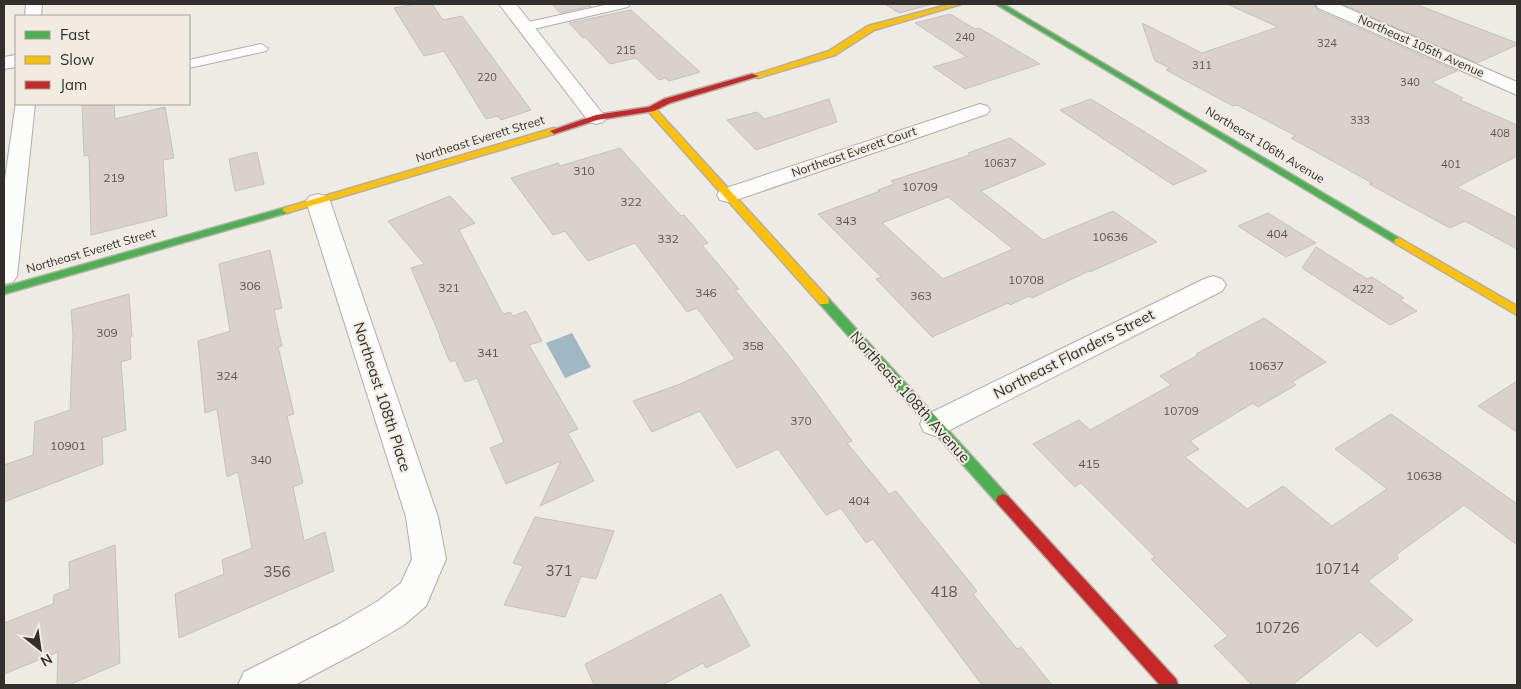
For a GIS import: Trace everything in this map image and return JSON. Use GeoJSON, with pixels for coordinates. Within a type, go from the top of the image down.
{"type":"FeatureCollection","features":[{"type":"Feature","properties":{"kind":"street"},"geometry":{"type":"LineString","coordinates":[[507,4],[596,118]]}},
{"type":"Feature","properties":{"kind":"street","name":"Northeast Everett Street"},"geometry":{"type":"LineString","coordinates":[[4,291],[495,150],[596,118],[651,109],[666,101],[815,59],[832,53],[871,28],[958,4]]}},
{"type":"Feature","properties":{"kind":"street","name":"Northeast 106th Avenue"},"geometry":{"type":"LineString","coordinates":[[999,4],[1517,311]]}},
{"type":"Feature","properties":{"kind":"street","name":"Northeast 105th Avenue"},"geometry":{"type":"LineString","coordinates":[[1324,4],[1517,89]]}},
{"type":"Feature","properties":{"kind":"street"},"geometry":{"type":"LineString","coordinates":[[4,276],[25,105]]}},
{"type":"Feature","properties":{"kind":"street","name":"Northeast 108th Avenue"},"geometry":{"type":"LineString","coordinates":[[651,109],[1170,685]]}},
{"type":"Feature","properties":{"kind":"street","name":"Northeast Everett Court"},"geometry":{"type":"LineString","coordinates":[[728,195],[980,110]]}},
{"type":"Feature","properties":{"kind":"street","name":"Northeast 108th Place"},"geometry":{"type":"LineString","coordinates":[[257,685],[360,632],[391,613],[414,594],[429,559],[422,517],[318,201]]}},
{"type":"Feature","properties":{"kind":"street","name":"Northeast Flanders Street"},"geometry":{"type":"LineString","coordinates":[[935,424],[1213,285]]}},
{"type":"Feature","properties":{"kind":"lane"},"geometry":{"type":"LineString","coordinates":[[525,27],[624,4]]}},
{"type":"Feature","properties":{"kind":"lane"},"geometry":{"type":"LineString","coordinates":[[190,64],[262,48]]}},
{"type":"Feature","properties":{"kind":"water"},"geometry":{"type":"Polygon","coordinates":[[[572,333],[591,367],[565,378],[546,343],[572,333]]]}},
{"type":"Feature","properties":{"kind":"building"},"geometry":{"type":"Polygon","coordinates":[[[415,4],[432,4],[443,20],[462,16],[531,110],[501,120],[498,116],[486,119],[444,51],[424,56],[394,8],[415,4]]]}},
{"type":"Feature","properties":{"kind":"building"},"geometry":{"type":"Polygon","coordinates":[[[552,4],[588,4],[591,6],[560,13],[552,4]]]}},
{"type":"Feature","properties":{"kind":"building"},"geometry":{"type":"Polygon","coordinates":[[[885,4],[933,4],[899,13],[885,4]]]}},
{"type":"Feature","properties":{"kind":"building"},"geometry":{"type":"Polygon","coordinates":[[[1227,4],[1314,4],[1317,10],[1457,71],[1432,82],[1463,98],[1460,100],[1517,125],[1517,156],[1457,187],[1517,218],[1517,249],[1465,221],[1450,228],[1369,184],[1372,183],[1291,138],[1296,136],[1237,105],[1233,106],[1166,70],[1170,68],[1155,61],[1142,23],[1202,53],[1278,27],[1227,4]]]}},
{"type":"Feature","properties":{"kind":"building"},"geometry":{"type":"Polygon","coordinates":[[[1342,4],[1415,4],[1517,43],[1517,45],[1477,63],[1342,4]]]}},
{"type":"Feature","properties":{"kind":"building"},"geometry":{"type":"Polygon","coordinates":[[[631,10],[700,72],[669,81],[665,78],[659,80],[636,58],[610,64],[569,23],[631,10]]]}},
{"type":"Feature","properties":{"kind":"building"},"geometry":{"type":"Polygon","coordinates":[[[950,14],[975,29],[979,28],[1040,64],[965,89],[933,67],[967,57],[915,23],[950,14]]]}},
{"type":"Feature","properties":{"kind":"building"},"geometry":{"type":"Polygon","coordinates":[[[829,99],[837,122],[756,150],[727,120],[757,112],[765,119],[829,99]]]}},
{"type":"Feature","properties":{"kind":"building"},"geometry":{"type":"Polygon","coordinates":[[[1091,99],[1207,171],[1173,185],[1060,110],[1091,99]]]}},
{"type":"Feature","properties":{"kind":"building"},"geometry":{"type":"Polygon","coordinates":[[[82,105],[114,105],[115,119],[165,107],[174,158],[163,160],[167,216],[91,235],[89,155],[84,156],[82,105]]]}},
{"type":"Feature","properties":{"kind":"building"},"geometry":{"type":"Polygon","coordinates":[[[1010,138],[1046,164],[981,191],[1043,240],[1113,211],[1157,242],[1032,298],[1029,296],[1010,305],[1008,303],[932,337],[876,279],[881,277],[818,214],[880,191],[878,190],[894,184],[891,181],[970,155],[968,153],[1010,138]],[[948,197],[882,223],[943,279],[1013,249],[948,197]]]}},
{"type":"Feature","properties":{"kind":"building"},"geometry":{"type":"Polygon","coordinates":[[[620,148],[708,243],[702,245],[739,289],[735,290],[793,361],[852,441],[847,443],[889,494],[896,491],[977,591],[973,594],[1017,649],[1021,647],[1052,685],[982,685],[873,539],[866,543],[841,508],[826,515],[778,449],[737,468],[700,411],[652,432],[633,401],[680,384],[735,359],[697,308],[687,312],[635,243],[588,261],[565,231],[553,235],[511,178],[558,163],[560,166],[620,148]]]}},
{"type":"Feature","properties":{"kind":"building"},"geometry":{"type":"Polygon","coordinates":[[[257,152],[264,184],[235,191],[229,159],[257,152]]]}},
{"type":"Feature","properties":{"kind":"building"},"geometry":{"type":"Polygon","coordinates":[[[450,196],[475,223],[459,230],[503,314],[510,312],[513,316],[526,311],[542,341],[529,345],[578,429],[568,433],[594,481],[540,506],[561,461],[506,484],[490,448],[504,442],[477,378],[465,382],[455,360],[450,362],[411,268],[424,264],[388,221],[450,196]]]}},
{"type":"Feature","properties":{"kind":"building"},"geometry":{"type":"Polygon","coordinates":[[[1268,213],[1316,243],[1286,257],[1238,226],[1268,213]]]}},
{"type":"Feature","properties":{"kind":"building"},"geometry":{"type":"Polygon","coordinates":[[[1316,247],[1367,279],[1372,277],[1404,298],[1400,300],[1417,311],[1390,325],[1302,268],[1316,247]]]}},
{"type":"Feature","properties":{"kind":"building"},"geometry":{"type":"Polygon","coordinates":[[[270,250],[282,308],[274,310],[282,346],[278,347],[294,414],[287,416],[303,483],[293,487],[304,541],[325,532],[334,571],[179,638],[175,594],[224,574],[222,560],[252,548],[238,472],[227,477],[217,409],[205,413],[198,341],[230,331],[219,264],[270,250]]]}},
{"type":"Feature","properties":{"kind":"building"},"geometry":{"type":"Polygon","coordinates":[[[129,294],[132,336],[130,337],[131,359],[121,362],[126,430],[102,438],[103,464],[4,502],[4,465],[33,455],[35,422],[70,410],[73,336],[71,310],[129,294]]]}},
{"type":"Feature","properties":{"kind":"building"},"geometry":{"type":"Polygon","coordinates":[[[1264,318],[1326,362],[1292,382],[1296,385],[1258,407],[1253,403],[1190,441],[1199,449],[1185,457],[1247,509],[1283,486],[1332,526],[1387,489],[1335,449],[1391,414],[1517,504],[1517,545],[1464,505],[1396,555],[1399,558],[1368,581],[1413,620],[1377,647],[1360,632],[1292,685],[1252,685],[1214,646],[1228,636],[1151,559],[1155,557],[1081,483],[1075,487],[1033,444],[1079,420],[1090,430],[1171,385],[1160,376],[1198,355],[1196,354],[1264,318]]]}},
{"type":"Feature","properties":{"kind":"building"},"geometry":{"type":"Polygon","coordinates":[[[1517,381],[1517,432],[1478,406],[1517,381]]]}},
{"type":"Feature","properties":{"kind":"building"},"geometry":{"type":"Polygon","coordinates":[[[535,517],[614,531],[596,579],[581,576],[565,617],[504,605],[523,566],[513,563],[535,517]]]}},
{"type":"Feature","properties":{"kind":"building"},"geometry":{"type":"Polygon","coordinates":[[[115,545],[120,663],[69,685],[57,685],[58,652],[4,674],[4,623],[53,604],[54,595],[70,589],[69,562],[115,545]]]}},
{"type":"Feature","properties":{"kind":"building"},"geometry":{"type":"Polygon","coordinates":[[[721,594],[750,646],[706,668],[703,663],[662,685],[594,685],[585,664],[721,594]]]}},
{"type":"Feature","properties":{"kind":"traffic: fast"},"geometry":{"type":"LineString","coordinates":[[999,4],[1399,241]]}},
{"type":"Feature","properties":{"kind":"traffic: fast"},"geometry":{"type":"LineString","coordinates":[[4,291],[287,210]]}},
{"type":"Feature","properties":{"kind":"traffic: fast"},"geometry":{"type":"LineString","coordinates":[[824,301],[1003,500]]}},
{"type":"Feature","properties":{"kind":"traffic: slow"},"geometry":{"type":"LineString","coordinates":[[755,76],[832,53],[871,28],[958,4]]}},
{"type":"Feature","properties":{"kind":"traffic: slow"},"geometry":{"type":"LineString","coordinates":[[651,109],[824,301]]}},
{"type":"Feature","properties":{"kind":"traffic: slow"},"geometry":{"type":"LineString","coordinates":[[287,210],[554,131]]}},
{"type":"Feature","properties":{"kind":"traffic: slow"},"geometry":{"type":"LineString","coordinates":[[1399,241],[1517,311]]}},
{"type":"Feature","properties":{"kind":"traffic: jam"},"geometry":{"type":"LineString","coordinates":[[554,131],[596,118],[651,109],[667,101],[755,76]]}},
{"type":"Feature","properties":{"kind":"traffic: jam"},"geometry":{"type":"LineString","coordinates":[[1003,500],[1170,685]]}}]}
